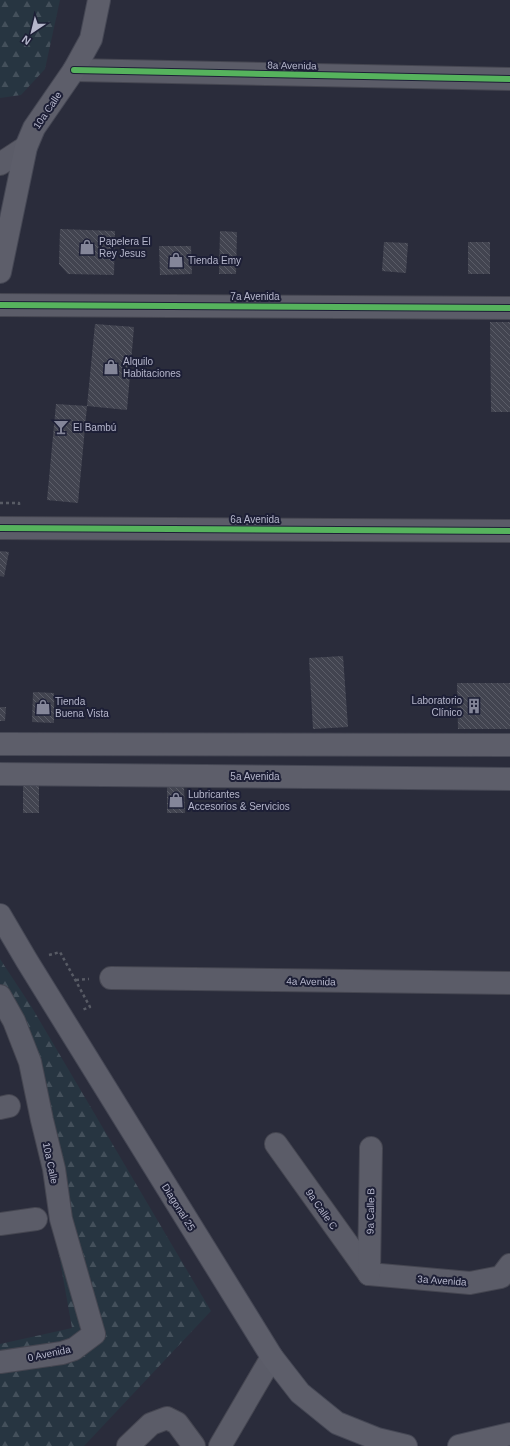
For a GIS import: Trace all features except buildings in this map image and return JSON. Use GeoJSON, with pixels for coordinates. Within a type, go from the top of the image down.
{"type":"FeatureCollection","features":[{"type":"Feature","properties":{"kind":"main road","name":"10a Calle"},"geometry":{"type":"LineString","coordinates":[[0,272],[26,147],[34,128],[74,70],[90,40],[99,0]]}},
{"type":"Feature","properties":{"kind":"main road"},"geometry":{"type":"LineString","coordinates":[[0,744],[510,745]]}},
{"type":"Feature","properties":{"kind":"main road"},"geometry":{"type":"LineString","coordinates":[[211,744],[211,776]]}},
{"type":"Feature","properties":{"kind":"main road","name":"5a Avenida"},"geometry":{"type":"LineString","coordinates":[[0,774],[510,779]]}},
{"type":"Feature","properties":{"kind":"main road","name":"Diagonal 25"},"geometry":{"type":"LineString","coordinates":[[0,915],[272,1357],[300,1393],[337,1423],[377,1439],[406,1446]]}},
{"type":"Feature","properties":{"kind":"main road"},"geometry":{"type":"LineString","coordinates":[[459,1446],[510,1434]]}},
{"type":"Feature","properties":{"kind":"street","name":"8a Avenida"},"geometry":{"type":"LineString","coordinates":[[74,70],[510,79]]}},
{"type":"Feature","properties":{"kind":"street"},"geometry":{"type":"LineString","coordinates":[[0,164],[26,147]]}},
{"type":"Feature","properties":{"kind":"street","name":"7a Avenida"},"geometry":{"type":"LineString","coordinates":[[0,305],[510,308]]}},
{"type":"Feature","properties":{"kind":"street","name":"6a Avenida"},"geometry":{"type":"LineString","coordinates":[[0,528],[510,531]]}},
{"type":"Feature","properties":{"kind":"street","name":"4a Avenida"},"geometry":{"type":"LineString","coordinates":[[111,978],[510,983]]}},
{"type":"Feature","properties":{"kind":"street","name":"10a Calle"},"geometry":{"type":"LineString","coordinates":[[0,996],[14,1021],[30,1062],[54,1169],[61,1219],[94,1334]]}},
{"type":"Feature","properties":{"kind":"street","name":"9a Calle C"},"geometry":{"type":"LineString","coordinates":[[276,1144],[369,1274]]}},
{"type":"Feature","properties":{"kind":"street","name":"9a Calle B"},"geometry":{"type":"LineString","coordinates":[[369,1274],[371,1148]]}},
{"type":"Feature","properties":{"kind":"street"},"geometry":{"type":"LineString","coordinates":[[0,1224],[36,1218]]}},
{"type":"Feature","properties":{"kind":"street","name":"3a Avenida"},"geometry":{"type":"LineString","coordinates":[[369,1274],[470,1283],[501,1277],[510,1265]]}},
{"type":"Feature","properties":{"kind":"street","name":"0 Avenida"},"geometry":{"type":"LineString","coordinates":[[0,1362],[74,1349],[94,1334]]}},
{"type":"Feature","properties":{"kind":"street"},"geometry":{"type":"LineString","coordinates":[[220,1446],[272,1357]]}},
{"type":"Feature","properties":{"kind":"street"},"geometry":{"type":"LineString","coordinates":[[128,1446],[151,1424],[167,1418],[177,1423],[194,1446]]}},
{"type":"Feature","properties":{"kind":"path"},"geometry":{"type":"LineString","coordinates":[[0,502],[19,503]]}},
{"type":"Feature","properties":{"kind":"path"},"geometry":{"type":"LineString","coordinates":[[67,964],[86,998]]}},
{"type":"Feature","properties":{"kind":"green space"},"geometry":{"type":"Polygon","coordinates":[[[0,0],[60,0],[45,69],[21,95],[0,98],[0,0]]]}},
{"type":"Feature","properties":{"kind":"green space"},"geometry":{"type":"Polygon","coordinates":[[[0,959],[31,1006],[211,1311],[84,1446],[0,1446],[0,1344],[72,1328],[25,1064],[0,1016],[0,959]]]}},
{"type":"Feature","properties":{"kind":"cycle path"},"geometry":{"type":"LineString","coordinates":[[74,70],[510,79]]}},
{"type":"Feature","properties":{"kind":"cycle path"},"geometry":{"type":"LineString","coordinates":[[0,305],[510,308]]}},
{"type":"Feature","properties":{"kind":"cycle path"},"geometry":{"type":"LineString","coordinates":[[0,528],[510,531]]}},
{"type":"Feature","properties":{"kind":"place","name":"Papelera El Rey Jesus"},"geometry":{"type":"Point","coordinates":[87,247]}},
{"type":"Feature","properties":{"kind":"place","name":"Tienda Emy"},"geometry":{"type":"Point","coordinates":[176,260]}},
{"type":"Feature","properties":{"kind":"place","name":"Alquilo Habitaciones"},"geometry":{"type":"Point","coordinates":[111,367]}},
{"type":"Feature","properties":{"kind":"place","name":"El Bambú"},"geometry":{"type":"Point","coordinates":[61,427]}},
{"type":"Feature","properties":{"kind":"place","name":"Laboratorio Clínico"},"geometry":{"type":"Point","coordinates":[474,706]}},
{"type":"Feature","properties":{"kind":"place","name":"Tienda Buena Vista"},"geometry":{"type":"Point","coordinates":[43,707]}},
{"type":"Feature","properties":{"kind":"place","name":"Lubricantes Accesorios & Servicios"},"geometry":{"type":"Point","coordinates":[176,800]}}]}
